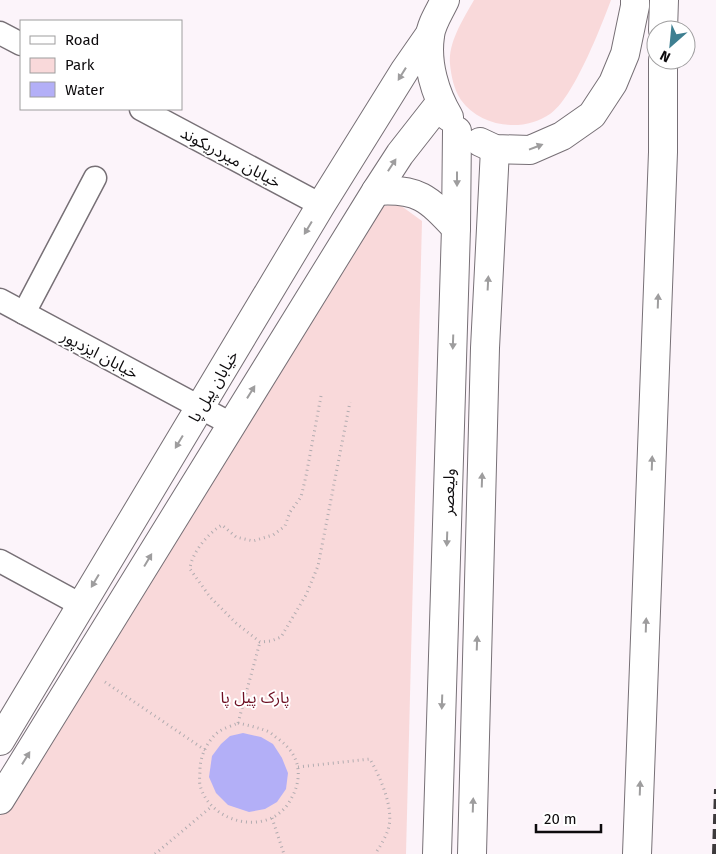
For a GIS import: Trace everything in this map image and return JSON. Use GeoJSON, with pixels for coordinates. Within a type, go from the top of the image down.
{"type":"FeatureCollection","features":[{"type":"Feature","properties":{"kind":"street"},"geometry":{"type":"LineString","coordinates":[[445,0],[430,34],[430,64],[440,103],[457,131],[495,149],[530,150],[562,136],[592,115],[613,83],[626,54],[635,6],[634,0]]}},
{"type":"Feature","properties":{"kind":"street"},"geometry":{"type":"LineString","coordinates":[[663,20],[664,0]]}},
{"type":"Feature","properties":{"kind":"street"},"geometry":{"type":"LineString","coordinates":[[0,33],[20,43]]}},
{"type":"Feature","properties":{"kind":"street","name":"خیابان پیل پا"},"geometry":{"type":"LineString","coordinates":[[0,741],[321,205],[405,70],[430,34]]}},
{"type":"Feature","properties":{"kind":"street"},"geometry":{"type":"LineString","coordinates":[[637,854],[663,152],[663,70]]}},
{"type":"Feature","properties":{"kind":"street"},"geometry":{"type":"LineString","coordinates":[[0,800],[376,191],[400,154],[440,103]]}},
{"type":"Feature","properties":{"kind":"street","name":"خیابان میردریکوند"},"geometry":{"type":"LineString","coordinates":[[144,110],[321,205]]}},
{"type":"Feature","properties":{"kind":"street","name":"ولیعصر"},"geometry":{"type":"LineString","coordinates":[[437,854],[456,228],[457,131]]}},
{"type":"Feature","properties":{"kind":"street","name":"ولیعصر"},"geometry":{"type":"LineString","coordinates":[[472,854],[485,348],[495,149]]}},
{"type":"Feature","properties":{"kind":"street"},"geometry":{"type":"LineString","coordinates":[[24,313],[95,178]]}},
{"type":"Feature","properties":{"kind":"street"},"geometry":{"type":"LineString","coordinates":[[376,191],[394,190],[414,193],[436,207],[456,228]]}},
{"type":"Feature","properties":{"kind":"street","name":"خیابان ایزدپور"},"geometry":{"type":"LineString","coordinates":[[0,300],[231,424]]}},
{"type":"Feature","properties":{"kind":"street"},"geometry":{"type":"LineString","coordinates":[[0,561],[81,606]]}},
{"type":"Feature","properties":{"kind":"path"},"geometry":{"type":"LineString","coordinates":[[321,396],[301,497],[290,512],[285,526],[273,536],[253,541],[236,537],[222,526],[214,530],[191,560],[190,569],[210,597],[236,623],[260,642],[282,637],[306,596],[318,566],[350,402]]}},
{"type":"Feature","properties":{"kind":"path"},"geometry":{"type":"LineString","coordinates":[[238,723],[260,642]]}},
{"type":"Feature","properties":{"kind":"path"},"geometry":{"type":"LineString","coordinates":[[105,682],[205,750]]}},
{"type":"Feature","properties":{"kind":"path"},"geometry":{"type":"LineString","coordinates":[[238,723],[266,730],[289,746],[298,767],[299,778],[293,796],[283,810],[272,818],[262,822],[235,821],[212,807],[205,797],[200,784],[200,762],[205,750],[218,732],[238,723]]}},
{"type":"Feature","properties":{"kind":"path"},"geometry":{"type":"LineString","coordinates":[[298,767],[370,758],[381,779],[390,815],[388,829],[375,854]]}},
{"type":"Feature","properties":{"kind":"path"},"geometry":{"type":"LineString","coordinates":[[154,854],[212,807]]}},
{"type":"Feature","properties":{"kind":"path"},"geometry":{"type":"LineString","coordinates":[[272,818],[284,854]]}},
{"type":"Feature","properties":{"kind":"green space"},"geometry":{"type":"Polygon","coordinates":[[[474,0],[611,0],[577,78],[559,106],[550,114],[527,124],[502,124],[479,116],[461,100],[453,82],[450,56],[457,30],[474,0]]]}},
{"type":"Feature","properties":{"kind":"green space","name":"پارک پیل پا"},"geometry":{"type":"Polygon","coordinates":[[[400,205],[422,221],[406,854],[0,854],[0,816],[374,206],[400,205]]]}},
{"type":"Feature","properties":{"kind":"water"},"geometry":{"type":"Polygon","coordinates":[[[243,733],[261,737],[273,744],[282,758],[288,773],[286,789],[277,802],[265,809],[249,812],[228,805],[216,793],[209,777],[212,756],[221,744],[230,736],[243,733]]]}},
{"type":"Feature","properties":{"kind":"railway"},"geometry":{"type":"LineString","coordinates":[[714,854],[716,789]]}}]}
